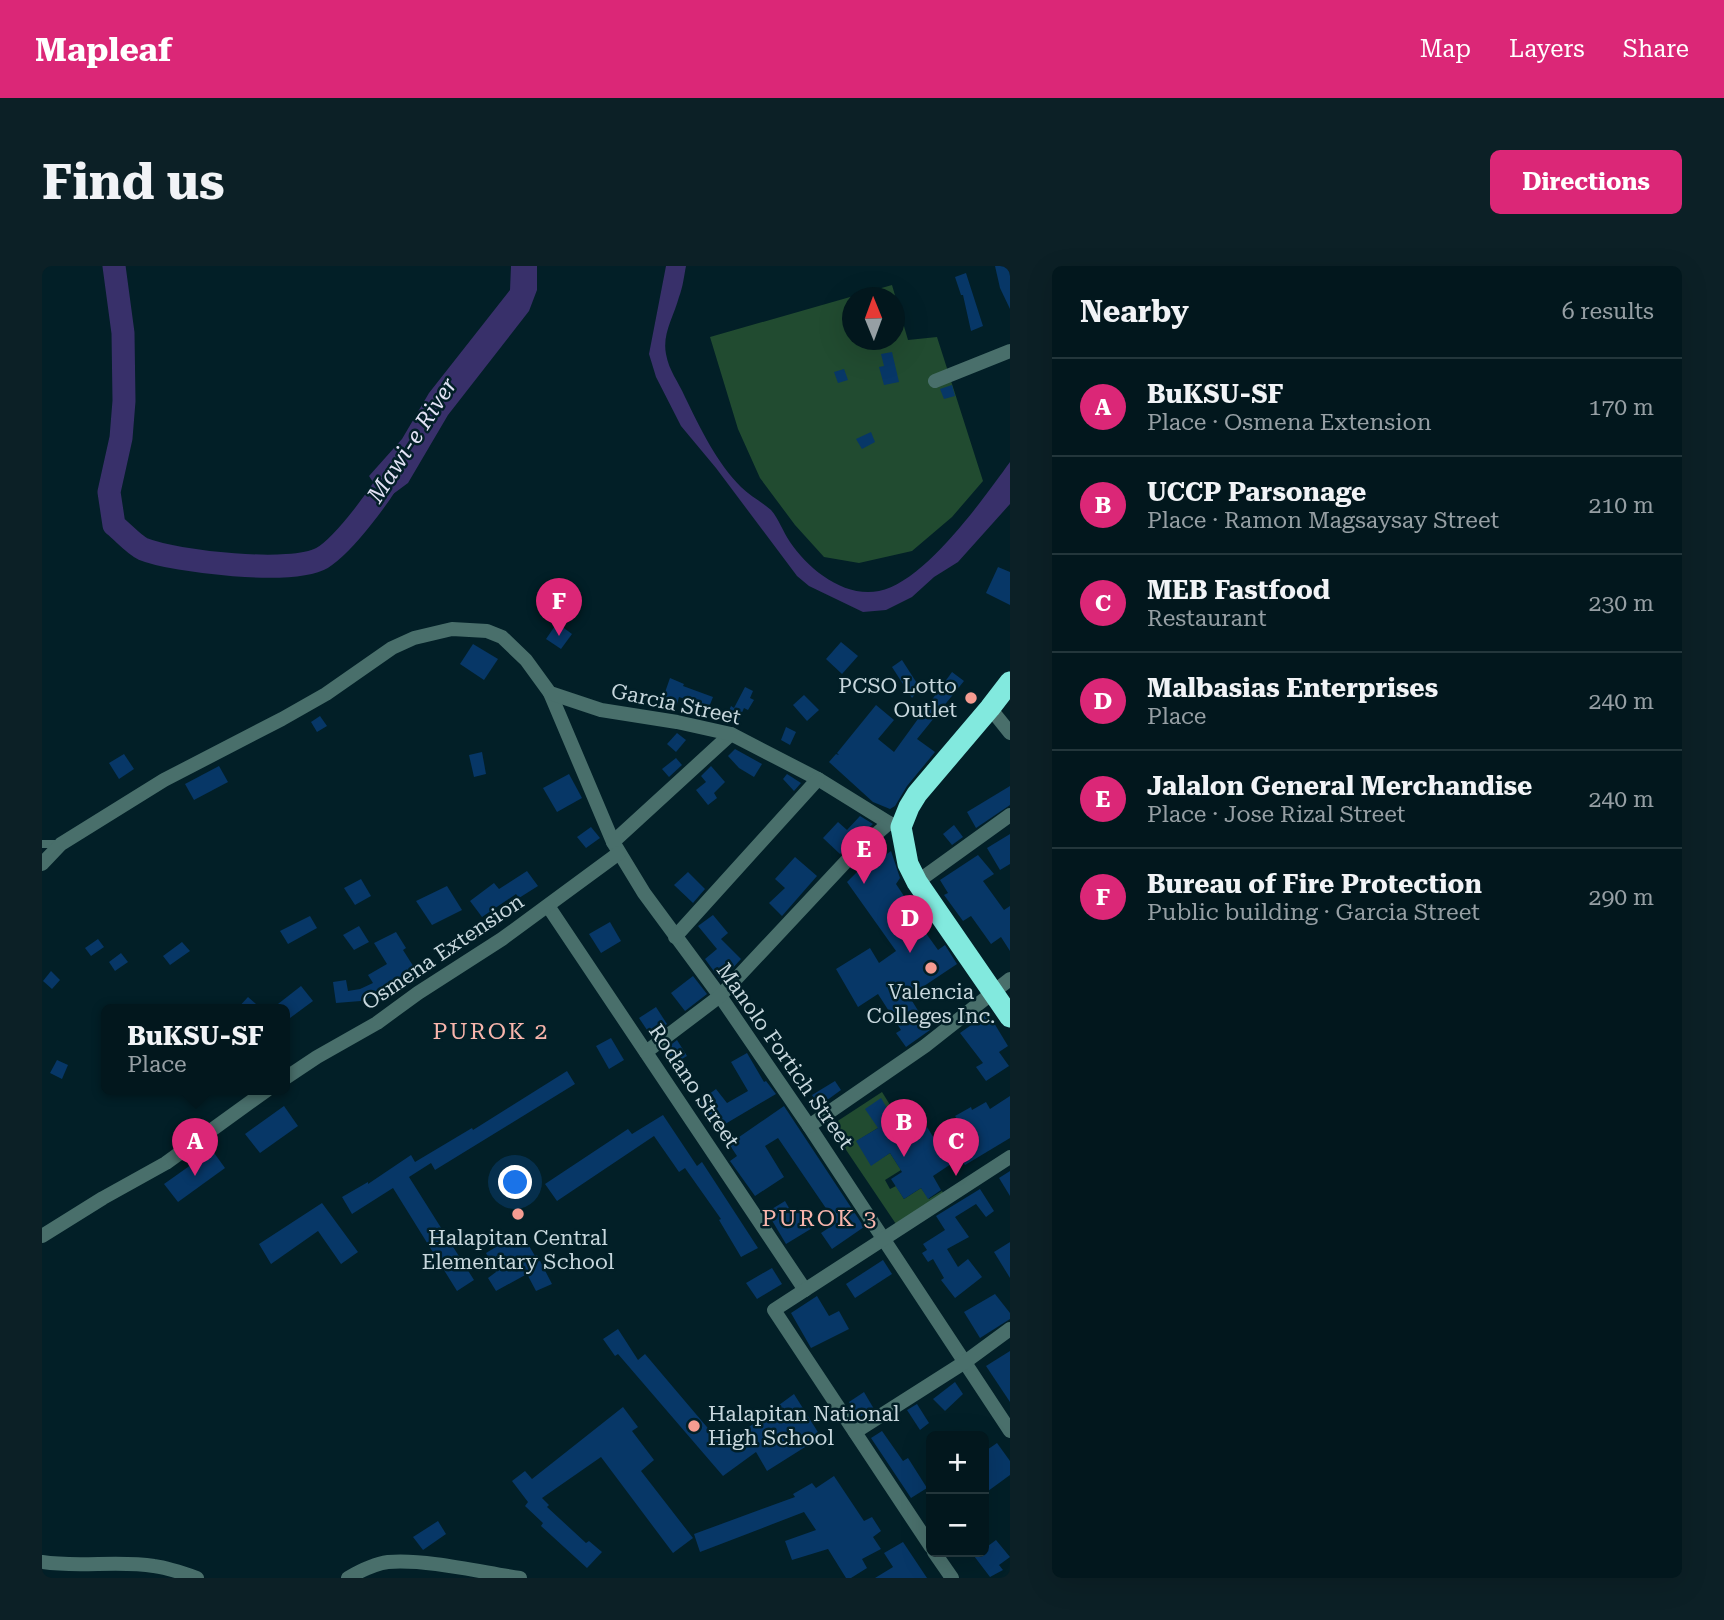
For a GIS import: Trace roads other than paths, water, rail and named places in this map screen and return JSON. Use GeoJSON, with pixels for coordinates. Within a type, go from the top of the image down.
{"type":"FeatureCollection","features":[{"type":"Feature","properties":{"kind":"highway"},"geometry":{"type":"LineString","coordinates":[[1010,682],[895,825],[917,882],[1010,1017]]}},
{"type":"Feature","properties":{"kind":"street"},"geometry":{"type":"LineString","coordinates":[[935,381],[1010,351]]}},
{"type":"Feature","properties":{"kind":"street"},"geometry":{"type":"LineString","coordinates":[[42,864],[61,844],[198,761],[326,694],[402,643],[452,629],[487,631],[502,637],[526,660],[550,693]]}},
{"type":"Feature","properties":{"kind":"street","name":"Garcia Street"},"geometry":{"type":"LineString","coordinates":[[550,693],[601,710],[731,734],[818,779],[895,825]]}},
{"type":"Feature","properties":{"kind":"street","name":"Manolo Fortich Street"},"geometry":{"type":"LineString","coordinates":[[550,693],[616,847],[675,937],[720,996],[809,1126],[1010,1431]]}},
{"type":"Feature","properties":{"kind":"street"},"geometry":{"type":"LineString","coordinates":[[990,708],[1010,733]]}},
{"type":"Feature","properties":{"kind":"street","name":"Osmena Extension"},"geometry":{"type":"LineString","coordinates":[[290,1075],[377,1023],[548,906],[616,847],[731,734]]}},
{"type":"Feature","properties":{"kind":"street"},"geometry":{"type":"LineString","coordinates":[[675,937],[818,779]]}},
{"type":"Feature","properties":{"kind":"street"},"geometry":{"type":"LineString","coordinates":[[917,882],[1010,815]]}},
{"type":"Feature","properties":{"kind":"street"},"geometry":{"type":"LineString","coordinates":[[646,1052],[720,996],[853,854],[895,825]]}},
{"type":"Feature","properties":{"kind":"street","name":"Rodano Street"},"geometry":{"type":"LineString","coordinates":[[548,906],[805,1290]]}},
{"type":"Feature","properties":{"kind":"street"},"geometry":{"type":"LineString","coordinates":[[809,1126],[925,1046],[1010,979]]}},
{"type":"Feature","properties":{"kind":"street"},"geometry":{"type":"LineString","coordinates":[[47,1233],[166,1163],[260,1095]]}},
{"type":"Feature","properties":{"kind":"street"},"geometry":{"type":"LineString","coordinates":[[926,1539],[774,1310],[1010,1157]]}},
{"type":"Feature","properties":{"kind":"street"},"geometry":{"type":"LineString","coordinates":[[855,1432],[965,1362],[1010,1329]]}},
{"type":"Feature","properties":{"kind":"street"},"geometry":{"type":"LineString","coordinates":[[937,1557],[952,1578]]}},
{"type":"Feature","properties":{"kind":"street"},"geometry":{"type":"LineString","coordinates":[[42,1562],[71,1565],[152,1565],[197,1578]]}},
{"type":"Feature","properties":{"kind":"street"},"geometry":{"type":"LineString","coordinates":[[348,1578],[371,1566],[407,1562],[520,1578]]}},
{"type":"Feature","properties":{"kind":"lane"},"geometry":{"type":"LineString","coordinates":[[42,844],[61,844]]}},
{"type":"Feature","properties":{"kind":"water"},"geometry":{"type":"Polygon","coordinates":[[[511,266],[537,266],[537,290],[529,311],[448,415],[408,483],[385,500],[369,476],[402,439],[429,393],[510,290],[511,266]]]}},
{"type":"Feature","properties":{"kind":"water"},"geometry":{"type":"Polygon","coordinates":[[[666,266],[686,266],[665,347],[669,366],[697,421],[732,478],[771,510],[798,552],[828,579],[840,586],[866,592],[879,591],[897,584],[934,556],[952,537],[1010,462],[1010,504],[958,562],[934,577],[912,597],[886,610],[863,612],[809,586],[797,576],[681,426],[656,377],[649,354],[666,266]]]}},
{"type":"Feature","properties":{"kind":"waterway","name":"Mawi-e River"},"geometry":{"type":"LineString","coordinates":[[114,266],[123,333],[124,401],[121,438],[109,492],[114,525],[139,547],[180,558],[234,565],[286,566],[307,563],[322,558],[342,541],[373,503],[396,467]]}},
{"type":"Feature","properties":{"kind":"place","name":"Bureau of Fire Protection"},"geometry":{"type":"Point","coordinates":[559,636]}},
{"type":"Feature","properties":{"kind":"place","name":"PCSO Lotto Outlet"},"geometry":{"type":"Point","coordinates":[971,698]}},
{"type":"Feature","properties":{"kind":"place","name":"Jalalon General Merchandise"},"geometry":{"type":"Point","coordinates":[864,884]}},
{"type":"Feature","properties":{"kind":"place","name":"Malbasias Enterprises"},"geometry":{"type":"Point","coordinates":[910,953]}},
{"type":"Feature","properties":{"kind":"place","name":"Valencia Colleges Inc."},"geometry":{"type":"Point","coordinates":[931,968]}},
{"type":"Feature","properties":{"kind":"place","name":"UCCP Parsonage"},"geometry":{"type":"Point","coordinates":[904,1157]}},
{"type":"Feature","properties":{"kind":"place","name":"BuKSU-SF"},"geometry":{"type":"Point","coordinates":[195,1176]}},
{"type":"Feature","properties":{"kind":"place","name":"MEB Fastfood"},"geometry":{"type":"Point","coordinates":[956,1176]}},
{"type":"Feature","properties":{"kind":"place","name":"Halapitan Central Elementary School"},"geometry":{"type":"Point","coordinates":[518,1214]}},
{"type":"Feature","properties":{"kind":"place","name":"Halapitan National High School"},"geometry":{"type":"Point","coordinates":[694,1426]}},
{"type":"Feature","properties":{"kind":"district","name":"PUROK 2"},"geometry":{"type":"Point","coordinates":[491,1031]}},
{"type":"Feature","properties":{"kind":"district","name":"PUROK 3"},"geometry":{"type":"Point","coordinates":[820,1218]}}]}
